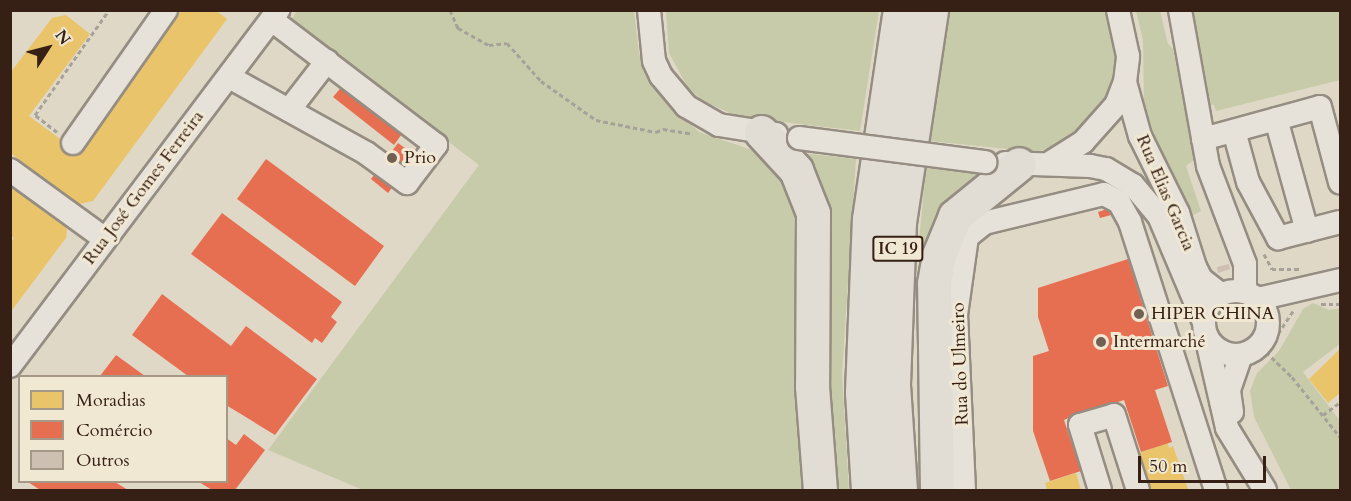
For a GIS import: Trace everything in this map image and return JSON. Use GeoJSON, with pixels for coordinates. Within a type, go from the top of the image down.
{"type":"FeatureCollection","features":[{"type":"Feature","properties":{"kind":"highway","name":"IC 19"},"geometry":{"type":"LineString","coordinates":[[868,490],[862,392],[869,219],[900,10]]}},
{"type":"Feature","properties":{"kind":"highway","name":"IC 19"},"geometry":{"type":"LineString","coordinates":[[900,490],[893,384],[899,222],[931,10]]}},
{"type":"Feature","properties":{"kind":"highway"},"geometry":{"type":"LineString","coordinates":[[761,132],[796,170],[813,213],[812,386],[820,490]]}},
{"type":"Feature","properties":{"kind":"highway"},"geometry":{"type":"LineString","coordinates":[[937,490],[934,283],[939,255],[955,216],[1035,163]]}},
{"type":"Feature","properties":{"kind":"street"},"geometry":{"type":"LineString","coordinates":[[73,143],[166,10]]}},
{"type":"Feature","properties":{"kind":"street"},"geometry":{"type":"LineString","coordinates":[[649,10],[650,45],[661,76],[686,106],[718,125]]}},
{"type":"Feature","properties":{"kind":"street","name":"Rua Elias Garcia"},"geometry":{"type":"LineString","coordinates":[[1118,10],[1126,39],[1125,82],[1140,136],[1178,213],[1201,279],[1220,294]]}},
{"type":"Feature","properties":{"kind":"street"},"geometry":{"type":"LineString","coordinates":[[1180,10],[1208,166],[1245,264],[1251,295],[1267,316],[1268,326]]}},
{"type":"Feature","properties":{"kind":"street"},"geometry":{"type":"LineString","coordinates":[[229,77],[366,153],[407,183],[436,145],[327,61],[275,15]]}},
{"type":"Feature","properties":{"kind":"street","name":"Rua José Gomes Ferreira"},"geometry":{"type":"LineString","coordinates":[[10,366],[275,15]]}},
{"type":"Feature","properties":{"kind":"street"},"geometry":{"type":"LineString","coordinates":[[290,110],[327,61]]}},
{"type":"Feature","properties":{"kind":"street","name":"Rua Elias Garcia"},"geometry":{"type":"LineString","coordinates":[[1035,163],[1083,142],[1109,117],[1125,82]]}},
{"type":"Feature","properties":{"kind":"street"},"geometry":{"type":"LineString","coordinates":[[1203,139],[1320,107],[1341,182]]}},
{"type":"Feature","properties":{"kind":"street"},"geometry":{"type":"LineString","coordinates":[[1276,119],[1307,231]]}},
{"type":"Feature","properties":{"kind":"street","name":"Rua Elias Garcia"},"geometry":{"type":"LineString","coordinates":[[718,125],[985,162],[1035,163],[1106,169],[1146,197],[1158,216],[1205,328],[1227,428],[1265,490]]}},
{"type":"Feature","properties":{"kind":"street"},"geometry":{"type":"LineString","coordinates":[[1234,131],[1248,182],[1278,238],[1341,222]]}},
{"type":"Feature","properties":{"kind":"street"},"geometry":{"type":"LineString","coordinates":[[10,170],[105,239]]}},
{"type":"Feature","properties":{"kind":"street","name":"Rua do Ulmeiro"},"geometry":{"type":"LineString","coordinates":[[964,490],[956,315],[967,237],[984,223],[1104,194],[1119,202],[1130,222],[1216,490]]}},
{"type":"Feature","properties":{"kind":"street"},"geometry":{"type":"LineString","coordinates":[[1311,288],[1297,296],[1268,326],[1259,345],[1241,355],[1221,351],[1205,328],[1211,301],[1220,294],[1251,295],[1311,288],[1341,280]]}},
{"type":"Feature","properties":{"kind":"street","name":"Rua Elias Garcia"},"geometry":{"type":"LineString","coordinates":[[1241,355],[1230,390],[1233,421],[1248,462]]}},
{"type":"Feature","properties":{"kind":"street"},"geometry":{"type":"LineString","coordinates":[[1100,490],[1080,425],[1114,415],[1138,490]]}},
{"type":"Feature","properties":{"kind":"path"},"geometry":{"type":"LineString","coordinates":[[73,143],[35,115],[109,10]]}},
{"type":"Feature","properties":{"kind":"path"},"geometry":{"type":"LineString","coordinates":[[450,10],[458,28],[489,45],[507,43],[541,81],[596,120],[692,134],[718,125]]}},
{"type":"Feature","properties":{"kind":"path"},"geometry":{"type":"LineString","coordinates":[[1296,308],[1266,352],[1341,437]]}},
{"type":"Feature","properties":{"kind":"path"},"geometry":{"type":"LineString","coordinates":[[1323,415],[1341,402]]}},
{"type":"Feature","properties":{"kind":"green space"},"geometry":{"type":"Polygon","coordinates":[[[297,11],[634,11],[639,53],[660,96],[699,132],[752,150],[770,160],[796,202],[806,490],[363,490],[268,450],[479,165],[290,21],[297,11]]]}},
{"type":"Feature","properties":{"kind":"green space"},"geometry":{"type":"Polygon","coordinates":[[[666,11],[879,11],[860,131],[739,117],[703,101],[688,88],[669,53],[666,11]]]}},
{"type":"Feature","properties":{"kind":"green space"},"geometry":{"type":"Polygon","coordinates":[[[950,11],[1104,11],[1114,40],[1114,66],[1111,85],[1093,118],[1076,134],[1051,148],[1035,152],[930,141],[950,11]]]}},
{"type":"Feature","properties":{"kind":"green space"},"geometry":{"type":"Polygon","coordinates":[[[1136,11],[1160,11],[1168,44],[1173,49],[1194,160],[1186,166],[1201,211],[1192,216],[1162,159],[1144,104],[1143,40],[1136,11]]]}},
{"type":"Feature","properties":{"kind":"green space"},"geometry":{"type":"Polygon","coordinates":[[[1184,11],[1340,11],[1340,80],[1216,111],[1214,105],[1204,104],[1184,11]]]}},
{"type":"Feature","properties":{"kind":"green space"},"geometry":{"type":"Polygon","coordinates":[[[802,153],[856,159],[842,374],[849,490],[833,490],[823,195],[802,153]]]}},
{"type":"Feature","properties":{"kind":"green space"},"geometry":{"type":"Polygon","coordinates":[[[926,168],[983,175],[928,261],[917,262],[926,168]]]}},
{"type":"Feature","properties":{"kind":"green space"},"geometry":{"type":"Polygon","coordinates":[[[1313,303],[1329,310],[1340,308],[1340,344],[1303,372],[1340,421],[1340,490],[1291,490],[1254,417],[1250,391],[1257,373],[1279,351],[1303,309],[1313,303]]]}},
{"type":"Feature","properties":{"kind":"building: Moradias"},"geometry":{"type":"Polygon","coordinates":[[[182,10],[215,10],[227,19],[93,201],[79,204],[10,153],[10,73],[52,18],[66,15],[90,34],[29,116],[78,152],[182,10]]]}},
{"type":"Feature","properties":{"kind":"building: Moradias"},"geometry":{"type":"Polygon","coordinates":[[[10,184],[65,224],[67,230],[66,238],[10,313],[10,243],[14,238],[10,235],[10,184]]]}},
{"type":"Feature","properties":{"kind":"building: Moradias"},"geometry":{"type":"Polygon","coordinates":[[[1340,349],[1340,393],[1328,403],[1309,379],[1340,349]]]}},
{"type":"Feature","properties":{"kind":"building: Moradias"},"geometry":{"type":"Polygon","coordinates":[[[1168,443],[1169,448],[1173,446],[1188,489],[1148,490],[1136,454],[1168,443]]]}},
{"type":"Feature","properties":{"kind":"building: Moradias"},"geometry":{"type":"Polygon","coordinates":[[[1076,473],[1081,490],[1047,490],[1045,483],[1076,473]]]}},
{"type":"Feature","properties":{"kind":"building: Comércio"},"geometry":{"type":"Polygon","coordinates":[[[344,84],[404,131],[394,145],[333,97],[344,84]]]}},
{"type":"Feature","properties":{"kind":"building: Comércio"},"geometry":{"type":"Polygon","coordinates":[[[398,143],[416,156],[388,193],[371,179],[398,143]]]}},
{"type":"Feature","properties":{"kind":"building: Comércio"},"geometry":{"type":"Polygon","coordinates":[[[266,159],[384,246],[355,286],[237,199],[266,159]]]}},
{"type":"Feature","properties":{"kind":"building: Comércio"},"geometry":{"type":"Polygon","coordinates":[[[1110,208],[1111,215],[1100,218],[1098,212],[1110,208]]]}},
{"type":"Feature","properties":{"kind":"building: Comércio"},"geometry":{"type":"Polygon","coordinates":[[[222,213],[342,302],[331,317],[337,322],[322,343],[315,338],[312,343],[191,254],[222,213]]]}},
{"type":"Feature","properties":{"kind":"building: Comércio"},"geometry":{"type":"Polygon","coordinates":[[[1128,259],[1168,386],[1155,390],[1172,442],[1141,452],[1124,400],[1064,420],[1081,471],[1050,481],[1033,431],[1033,356],[1049,351],[1038,317],[1038,288],[1128,259]]]}},
{"type":"Feature","properties":{"kind":"building: Comércio"},"geometry":{"type":"Polygon","coordinates":[[[162,294],[231,346],[246,326],[317,379],[275,435],[228,406],[228,375],[187,375],[132,335],[162,294]]]}},
{"type":"Feature","properties":{"kind":"building: Comércio"},"geometry":{"type":"Polygon","coordinates":[[[116,355],[144,375],[101,375],[116,355]]]}},
{"type":"Feature","properties":{"kind":"building: Comércio"},"geometry":{"type":"Polygon","coordinates":[[[244,434],[265,450],[235,490],[212,490],[201,483],[228,483],[228,439],[236,445],[244,434]]]}},
{"type":"Feature","properties":{"kind":"building: Comércio"},"geometry":{"type":"Polygon","coordinates":[[[30,483],[117,483],[128,490],[40,490],[30,483]]]}},
{"type":"Feature","properties":{"kind":"building: Outros"},"geometry":{"type":"Polygon","coordinates":[[[1229,264],[1230,269],[1218,273],[1217,267],[1229,264]]]}},
{"type":"Feature","properties":{"kind":"place","name":"Prio"},"geometry":{"type":"Point","coordinates":[392,158]}},
{"type":"Feature","properties":{"kind":"place","name":"HIPER CHINA"},"geometry":{"type":"Point","coordinates":[1139,314]}},
{"type":"Feature","properties":{"kind":"place","name":"Intermarché"},"geometry":{"type":"Point","coordinates":[1101,342]}}]}
